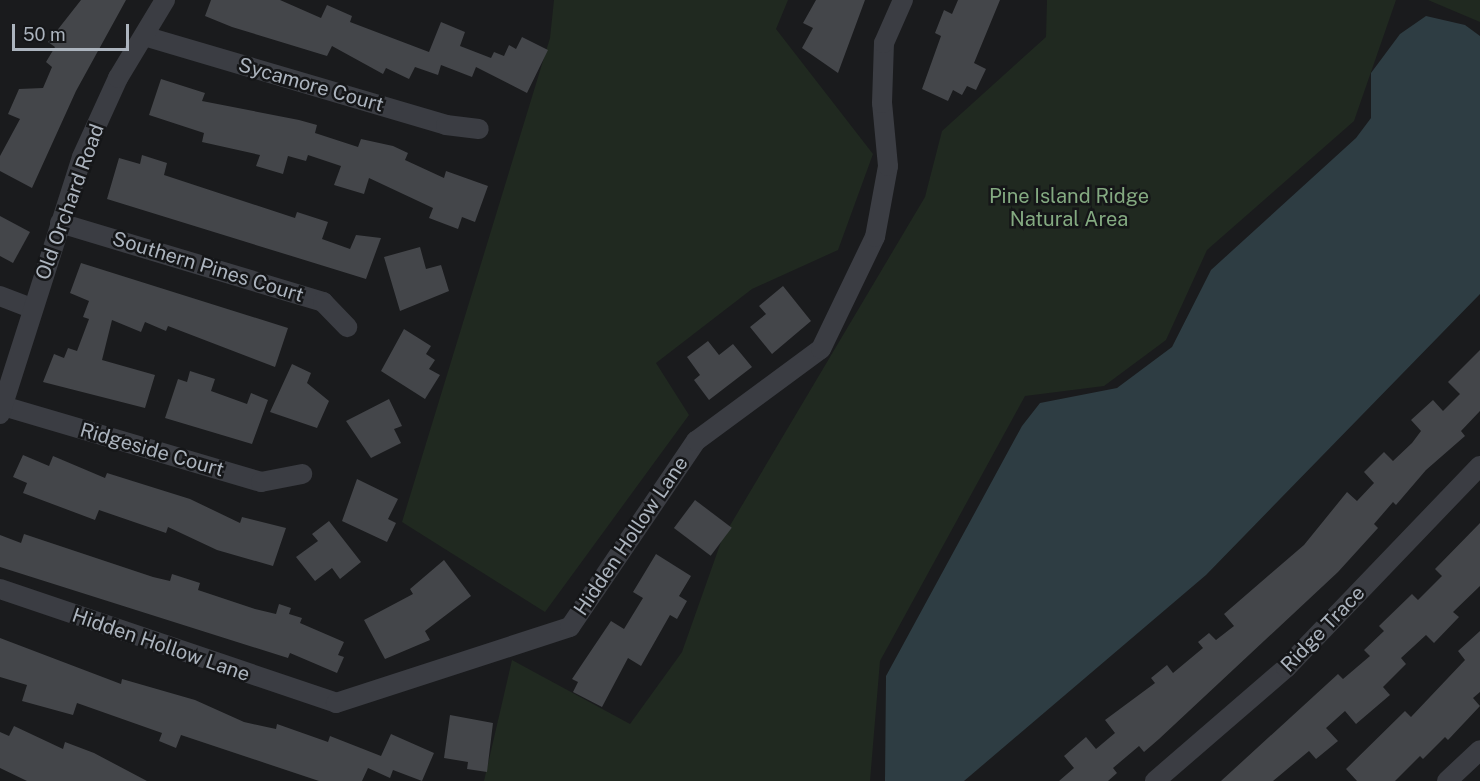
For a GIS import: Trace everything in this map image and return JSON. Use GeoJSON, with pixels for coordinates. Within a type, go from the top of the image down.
{"type":"FeatureCollection","features":[{"type":"Feature","properties":{"kind":"street","name":"Old Orchard Road"},"geometry":{"type":"LineString","coordinates":[[1,410],[31,308],[82,157],[165,0]]}},
{"type":"Feature","properties":{"kind":"street","name":"Hidden Hollow Lane"},"geometry":{"type":"LineString","coordinates":[[0,589],[336,703],[570,627],[696,441],[821,349],[875,237],[888,166],[884,43],[903,0]]}},
{"type":"Feature","properties":{"kind":"street","name":"Sycamore Court"},"geometry":{"type":"LineString","coordinates":[[144,36],[446,125],[478,129]]}},
{"type":"Feature","properties":{"kind":"street","name":"Southern Pines Court"},"geometry":{"type":"LineString","coordinates":[[60,223],[322,302],[347,327]]}},
{"type":"Feature","properties":{"kind":"street"},"geometry":{"type":"LineString","coordinates":[[0,296],[31,308]]}},
{"type":"Feature","properties":{"kind":"street","name":"Ridgeside Court"},"geometry":{"type":"LineString","coordinates":[[1,410],[261,482],[302,474]]}},
{"type":"Feature","properties":{"kind":"street","name":"Ridge Trace"},"geometry":{"type":"LineString","coordinates":[[1155,781],[1286,668],[1480,466]]}},
{"type":"Feature","properties":{"kind":"street"},"geometry":{"type":"LineString","coordinates":[[1447,781],[1480,750]]}},
{"type":"Feature","properties":{"kind":"green space"},"geometry":{"type":"Polygon","coordinates":[[[554,0],[788,0],[776,29],[873,154],[838,250],[752,289],[656,363],[689,415],[545,612],[402,522],[550,38],[554,0]]]}},
{"type":"Feature","properties":{"kind":"green space","name":"Pine Island Ridge Natural Area"},"geometry":{"type":"Polygon","coordinates":[[[1047,0],[1396,0],[1354,121],[1207,250],[1166,340],[1104,386],[1025,396],[880,661],[870,781],[484,781],[512,660],[630,724],[682,652],[722,539],[925,197],[942,131],[1046,37],[1047,0]]]}},
{"type":"Feature","properties":{"kind":"green space"},"geometry":{"type":"Polygon","coordinates":[[[1428,0],[1480,0],[1480,22],[1428,0]]]}},
{"type":"Feature","properties":{"kind":"shaded area"},"geometry":{"type":"Polygon","coordinates":[[[1426,16],[1465,25],[1480,36],[1480,294],[1206,575],[964,781],[885,781],[886,676],[1022,426],[1040,403],[1117,388],[1172,347],[1211,270],[1356,138],[1371,118],[1371,73],[1400,34],[1426,16]]]}},
{"type":"Feature","properties":{"kind":"building"},"geometry":{"type":"Polygon","coordinates":[[[81,0],[126,0],[76,91],[32,188],[0,171],[0,156],[20,119],[8,114],[19,89],[43,88],[52,67],[46,62],[55,47],[48,42],[81,0]]]}},
{"type":"Feature","properties":{"kind":"building"},"geometry":{"type":"Polygon","coordinates":[[[211,0],[280,0],[321,18],[327,5],[352,16],[350,22],[429,52],[441,22],[465,32],[460,46],[491,58],[494,52],[504,56],[509,45],[516,49],[522,37],[548,50],[527,93],[476,67],[472,77],[441,65],[438,75],[415,67],[409,79],[386,68],[383,74],[332,46],[327,56],[232,27],[205,16],[211,0]]]}},
{"type":"Feature","properties":{"kind":"building"},"geometry":{"type":"Polygon","coordinates":[[[816,0],[865,0],[838,73],[802,48],[813,28],[803,23],[816,0]]]}},
{"type":"Feature","properties":{"kind":"building"},"geometry":{"type":"Polygon","coordinates":[[[958,0],[1000,0],[974,63],[986,69],[976,90],[967,86],[962,95],[953,90],[948,101],[922,89],[941,36],[935,33],[944,10],[952,14],[958,0]]]}},
{"type":"Feature","properties":{"kind":"building"},"geometry":{"type":"Polygon","coordinates":[[[161,79],[205,93],[202,101],[317,125],[315,133],[358,147],[361,139],[393,146],[408,153],[405,160],[444,178],[446,171],[488,186],[475,222],[462,217],[458,229],[429,218],[433,208],[369,178],[364,194],[334,185],[341,166],[308,155],[306,161],[288,156],[283,174],[256,166],[260,155],[202,142],[204,133],[149,115],[161,79]]]}},
{"type":"Feature","properties":{"kind":"building"},"geometry":{"type":"Polygon","coordinates":[[[142,155],[167,163],[164,175],[295,218],[297,212],[328,222],[322,239],[350,249],[356,235],[381,238],[366,279],[107,199],[119,158],[140,164],[142,155]]]}},
{"type":"Feature","properties":{"kind":"building"},"geometry":{"type":"Polygon","coordinates":[[[0,216],[30,232],[13,263],[0,256],[0,216]]]}},
{"type":"Feature","properties":{"kind":"building"},"geometry":{"type":"Polygon","coordinates":[[[420,247],[426,269],[441,265],[449,291],[400,311],[384,257],[420,247]]]}},
{"type":"Feature","properties":{"kind":"building"},"geometry":{"type":"Polygon","coordinates":[[[81,263],[288,328],[275,367],[168,326],[166,331],[145,322],[141,332],[112,320],[102,360],[155,375],[145,408],[43,382],[54,354],[64,358],[68,348],[77,351],[89,319],[83,317],[89,301],[70,293],[81,263]]]}},
{"type":"Feature","properties":{"kind":"building"},"geometry":{"type":"Polygon","coordinates":[[[783,286],[811,321],[772,354],[750,327],[766,314],[759,306],[783,286]]]}},
{"type":"Feature","properties":{"kind":"building"},"geometry":{"type":"Polygon","coordinates":[[[404,329],[431,346],[426,354],[435,360],[429,369],[440,375],[425,399],[381,371],[404,329]]]}},
{"type":"Feature","properties":{"kind":"building"},"geometry":{"type":"Polygon","coordinates":[[[708,341],[719,355],[733,344],[752,367],[709,400],[694,380],[700,375],[687,357],[708,341]]]}},
{"type":"Feature","properties":{"kind":"building"},"geometry":{"type":"Polygon","coordinates":[[[1480,350],[1480,411],[1461,431],[1465,436],[1426,470],[1396,505],[1393,502],[1374,524],[1378,528],[1338,572],[1159,739],[1144,752],[1139,746],[1113,768],[1117,773],[1108,781],[1059,781],[1074,768],[1064,756],[1086,737],[1096,749],[1115,733],[1105,720],[1155,683],[1151,678],[1167,665],[1173,673],[1203,648],[1198,642],[1209,633],[1216,640],[1234,626],[1224,614],[1304,545],[1347,492],[1357,501],[1374,483],[1364,472],[1384,452],[1393,461],[1412,443],[1421,431],[1411,420],[1433,400],[1443,411],[1460,394],[1448,382],[1480,350]]]}},
{"type":"Feature","properties":{"kind":"building"},"geometry":{"type":"Polygon","coordinates":[[[292,364],[311,373],[307,383],[329,401],[317,428],[270,412],[292,364]]]}},
{"type":"Feature","properties":{"kind":"building"},"geometry":{"type":"Polygon","coordinates":[[[190,371],[215,379],[211,391],[247,404],[251,393],[268,400],[252,444],[165,418],[178,379],[187,382],[190,371]]]}},
{"type":"Feature","properties":{"kind":"building"},"geometry":{"type":"Polygon","coordinates":[[[389,399],[402,426],[394,429],[401,443],[371,458],[346,421],[389,399]]]}},
{"type":"Feature","properties":{"kind":"building"},"geometry":{"type":"Polygon","coordinates":[[[23,455],[49,466],[53,456],[105,478],[107,473],[190,499],[240,523],[242,517],[286,528],[273,566],[217,550],[168,527],[166,533],[99,510],[95,520],[23,493],[27,483],[13,477],[23,455]]]}},
{"type":"Feature","properties":{"kind":"building"},"geometry":{"type":"Polygon","coordinates":[[[357,479],[398,499],[388,519],[396,523],[387,542],[342,521],[357,479]]]}},
{"type":"Feature","properties":{"kind":"building"},"geometry":{"type":"Polygon","coordinates":[[[695,500],[732,528],[711,556],[674,528],[695,500]]]}},
{"type":"Feature","properties":{"kind":"building"},"geometry":{"type":"Polygon","coordinates":[[[329,521],[361,562],[340,579],[332,568],[315,581],[296,557],[318,541],[312,534],[329,521]]]}},
{"type":"Feature","properties":{"kind":"building"},"geometry":{"type":"Polygon","coordinates":[[[1480,523],[1480,586],[1453,612],[1459,617],[1434,643],[1426,635],[1401,658],[1406,664],[1383,687],[1390,695],[1356,724],[1345,711],[1326,728],[1338,741],[1316,759],[1309,751],[1273,781],[1221,781],[1338,674],[1343,679],[1370,656],[1364,650],[1384,631],[1379,626],[1412,594],[1418,600],[1442,576],[1435,569],[1480,523]]]}},
{"type":"Feature","properties":{"kind":"building"},"geometry":{"type":"Polygon","coordinates":[[[24,534],[153,577],[170,581],[172,574],[200,583],[198,590],[255,609],[276,614],[279,604],[291,608],[289,614],[302,618],[300,623],[344,642],[338,655],[344,657],[337,673],[290,653],[288,658],[0,567],[0,535],[21,543],[24,534]]]}},
{"type":"Feature","properties":{"kind":"building"},"geometry":{"type":"Polygon","coordinates":[[[656,554],[691,576],[679,596],[687,601],[677,619],[670,615],[641,666],[628,658],[602,707],[573,692],[578,682],[572,679],[611,621],[624,629],[643,598],[633,592],[656,554]]]}},
{"type":"Feature","properties":{"kind":"building"},"geometry":{"type":"Polygon","coordinates":[[[444,560],[471,596],[425,631],[430,640],[385,659],[364,620],[413,594],[410,589],[444,560]]]}},
{"type":"Feature","properties":{"kind":"building"},"geometry":{"type":"Polygon","coordinates":[[[1480,631],[1480,692],[1473,698],[1480,706],[1448,740],[1445,737],[1423,759],[1420,756],[1395,781],[1357,781],[1346,769],[1405,711],[1411,717],[1465,660],[1458,651],[1480,631]]]}},
{"type":"Feature","properties":{"kind":"building"},"geometry":{"type":"Polygon","coordinates":[[[0,638],[121,684],[122,679],[195,700],[244,722],[276,729],[277,724],[328,742],[330,736],[381,756],[391,734],[434,753],[422,781],[393,770],[390,778],[368,768],[362,781],[319,781],[181,735],[176,748],[159,741],[162,733],[77,703],[73,715],[22,701],[27,685],[0,677],[0,638]]]}},
{"type":"Feature","properties":{"kind":"building"},"geometry":{"type":"Polygon","coordinates":[[[450,715],[493,723],[487,772],[467,769],[468,762],[444,758],[450,715]]]}},
{"type":"Feature","properties":{"kind":"building"},"geometry":{"type":"Polygon","coordinates":[[[14,726],[63,749],[65,742],[94,753],[147,781],[27,781],[0,768],[0,732],[9,736],[14,726]]]}}]}
